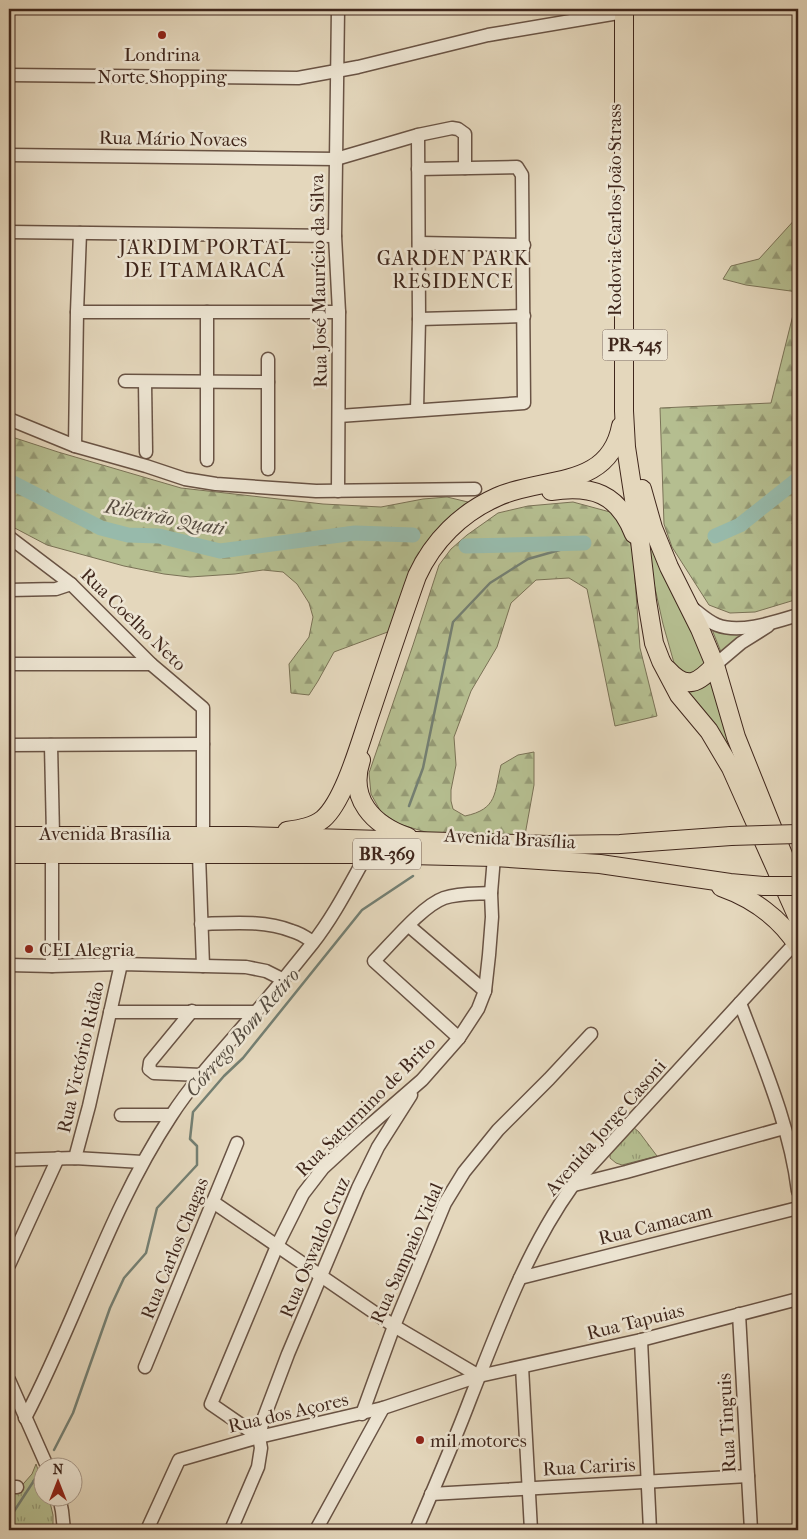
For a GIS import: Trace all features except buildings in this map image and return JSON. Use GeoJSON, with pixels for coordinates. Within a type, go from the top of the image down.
{"type":"FeatureCollection","features":[{"type":"Feature","properties":{"kind":"highway","name":"Rodovia Carlos João Strass"},"geometry":{"type":"LineString","coordinates":[[628,10],[624,411],[626,447],[651,627],[660,661],[679,695],[709,731],[731,768],[798,918]]}},
{"type":"Feature","properties":{"kind":"highway","name":"Rodovia Carlos João Strass"},"geometry":{"type":"LineString","coordinates":[[628,10],[635,419],[640,480],[653,528],[669,567],[716,665],[739,746],[798,892]]}},
{"type":"Feature","properties":{"kind":"highway"},"geometry":{"type":"LineString","coordinates":[[245,836],[308,827],[322,819],[340,796],[417,576],[426,557],[446,532],[463,516],[497,496],[527,487],[573,478],[591,471],[606,458],[612,449],[621,430],[624,411]]}},
{"type":"Feature","properties":{"kind":"highway"},"geometry":{"type":"LineString","coordinates":[[420,841],[398,834],[374,819],[366,809],[358,783],[360,765],[423,579],[429,567],[446,545],[457,533],[483,513],[510,500],[560,490],[585,491],[601,494],[618,505],[630,523],[642,560]]}},
{"type":"Feature","properties":{"kind":"highway"},"geometry":{"type":"LineString","coordinates":[[660,661],[674,676],[685,682],[700,680],[716,665]]}},
{"type":"Feature","properties":{"kind":"highway","name":"Avenida Brasília"},"geometry":{"type":"LineString","coordinates":[[9,836],[245,836],[586,845],[798,834]]}},
{"type":"Feature","properties":{"kind":"highway","name":"Avenida Brasília"},"geometry":{"type":"LineString","coordinates":[[9,854],[367,854],[494,857],[600,864],[764,886],[798,886]]}},
{"type":"Feature","properties":{"kind":"highway"},"geometry":{"type":"LineString","coordinates":[[697,878],[724,888],[769,912],[785,928],[797,944]]}},
{"type":"Feature","properties":{"kind":"street","name":"Rua José Maurício da Silva"},"geometry":{"type":"LineString","coordinates":[[338,9],[335,236],[338,312],[338,491]]}},
{"type":"Feature","properties":{"kind":"street"},"geometry":{"type":"LineString","coordinates":[[9,75],[298,78],[338,71],[488,35],[628,10]]}},
{"type":"Feature","properties":{"kind":"street","name":"Rua Mário Novaes"},"geometry":{"type":"LineString","coordinates":[[9,155],[336,159],[418,135],[452,128],[458,129],[465,134],[465,168]]}},
{"type":"Feature","properties":{"kind":"street"},"geometry":{"type":"LineString","coordinates":[[417,410],[419,319],[418,135]]}},
{"type":"Feature","properties":{"kind":"street"},"geometry":{"type":"LineString","coordinates":[[338,416],[524,403],[522,175],[517,167],[418,169]]}},
{"type":"Feature","properties":{"kind":"street"},"geometry":{"type":"LineString","coordinates":[[9,232],[335,236]]}},
{"type":"Feature","properties":{"kind":"street"},"geometry":{"type":"LineString","coordinates":[[75,446],[80,233]]}},
{"type":"Feature","properties":{"kind":"street"},"geometry":{"type":"LineString","coordinates":[[419,243],[524,245]]}},
{"type":"Feature","properties":{"kind":"street"},"geometry":{"type":"LineString","coordinates":[[77,312],[338,312]]}},
{"type":"Feature","properties":{"kind":"street"},"geometry":{"type":"LineString","coordinates":[[207,312],[207,460]]}},
{"type":"Feature","properties":{"kind":"street"},"geometry":{"type":"LineString","coordinates":[[419,319],[524,316]]}},
{"type":"Feature","properties":{"kind":"street"},"geometry":{"type":"LineString","coordinates":[[268,359],[268,469]]}},
{"type":"Feature","properties":{"kind":"street"},"geometry":{"type":"LineString","coordinates":[[125,381],[268,382]]}},
{"type":"Feature","properties":{"kind":"street"},"geometry":{"type":"LineString","coordinates":[[145,382],[146,452]]}},
{"type":"Feature","properties":{"kind":"street"},"geometry":{"type":"LineString","coordinates":[[9,419],[75,446],[185,479],[216,484],[338,491],[475,489]]}},
{"type":"Feature","properties":{"kind":"street","name":"Rua Coelho Neto"},"geometry":{"type":"LineString","coordinates":[[9,537],[72,584],[151,664],[203,708],[203,836]]}},
{"type":"Feature","properties":{"kind":"street"},"geometry":{"type":"LineString","coordinates":[[9,590],[56,589],[72,584]]}},
{"type":"Feature","properties":{"kind":"street"},"geometry":{"type":"LineString","coordinates":[[686,602],[711,621],[724,627],[739,629],[798,615]]}},
{"type":"Feature","properties":{"kind":"street"},"geometry":{"type":"LineString","coordinates":[[716,665],[741,643],[777,621]]}},
{"type":"Feature","properties":{"kind":"street"},"geometry":{"type":"LineString","coordinates":[[9,664],[151,664]]}},
{"type":"Feature","properties":{"kind":"street"},"geometry":{"type":"LineString","coordinates":[[9,744],[203,744]]}},
{"type":"Feature","properties":{"kind":"street"},"geometry":{"type":"LineString","coordinates":[[50,745],[53,835]]}},
{"type":"Feature","properties":{"kind":"street"},"geometry":{"type":"LineString","coordinates":[[52,854],[52,966]]}},
{"type":"Feature","properties":{"kind":"street"},"geometry":{"type":"LineString","coordinates":[[199,854],[203,966]]}},
{"type":"Feature","properties":{"kind":"street"},"geometry":{"type":"LineString","coordinates":[[25,1418],[42,1385],[142,1162],[171,1115],[201,1075],[313,942],[344,895],[367,854]]}},
{"type":"Feature","properties":{"kind":"street","name":"Rua Saturnino de Brito"},"geometry":{"type":"LineString","coordinates":[[259,1437],[211,1404],[277,1246],[303,1194],[323,1168],[360,1133],[422,1080],[459,1038],[478,1008],[484,991],[490,955],[491,893],[494,857]]}},
{"type":"Feature","properties":{"kind":"street"},"geometry":{"type":"LineString","coordinates":[[459,1038],[374,961],[427,908],[444,899],[459,895],[491,893]]}},
{"type":"Feature","properties":{"kind":"street"},"geometry":{"type":"LineString","coordinates":[[201,924],[254,923],[276,925],[294,931],[313,942]]}},
{"type":"Feature","properties":{"kind":"street"},"geometry":{"type":"LineString","coordinates":[[409,926],[484,991]]}},
{"type":"Feature","properties":{"kind":"street","name":"Avenida Jorge Casoni"},"geometry":{"type":"LineString","coordinates":[[416,1530],[520,1278],[546,1226],[574,1185],[797,944]]}},
{"type":"Feature","properties":{"kind":"street"},"geometry":{"type":"LineString","coordinates":[[9,965],[120,964],[256,968],[282,979]]}},
{"type":"Feature","properties":{"kind":"street","name":"Rua Victório Ridão"},"geometry":{"type":"LineString","coordinates":[[75,1158],[120,964]]}},
{"type":"Feature","properties":{"kind":"street"},"geometry":{"type":"LineString","coordinates":[[740,1004],[765,1069],[784,1128],[793,1159],[798,1191]]}},
{"type":"Feature","properties":{"kind":"street"},"geometry":{"type":"LineString","coordinates":[[192,1011],[150,1062],[149,1069],[154,1072],[201,1075]]}},
{"type":"Feature","properties":{"kind":"street"},"geometry":{"type":"LineString","coordinates":[[110,1012],[256,1012]]}},
{"type":"Feature","properties":{"kind":"street","name":"Rua Sampaio Vidal"},"geometry":{"type":"LineString","coordinates":[[362,1414],[394,1326],[445,1203],[464,1172],[498,1130],[591,1034]]}},
{"type":"Feature","properties":{"kind":"street","name":"Rua Oswaldo Cruz"},"geometry":{"type":"LineString","coordinates":[[231,1530],[258,1467],[262,1448],[259,1437],[268,1404],[358,1188],[378,1147],[422,1080]]}},
{"type":"Feature","properties":{"kind":"street"},"geometry":{"type":"LineString","coordinates":[[121,1115],[171,1115]]}},
{"type":"Feature","properties":{"kind":"street"},"geometry":{"type":"LineString","coordinates":[[574,1185],[784,1128]]}},
{"type":"Feature","properties":{"kind":"street","name":"Rua Carlos Chagas"},"geometry":{"type":"LineString","coordinates":[[145,1368],[237,1143]]}},
{"type":"Feature","properties":{"kind":"street"},"geometry":{"type":"LineString","coordinates":[[9,1265],[58,1158]]}},
{"type":"Feature","properties":{"kind":"street"},"geometry":{"type":"LineString","coordinates":[[9,1160],[75,1158],[142,1162]]}},
{"type":"Feature","properties":{"kind":"street"},"geometry":{"type":"LineString","coordinates":[[213,1202],[394,1326],[479,1376]]}},
{"type":"Feature","properties":{"kind":"street","name":"Rua Camacam"},"geometry":{"type":"LineString","coordinates":[[520,1278],[798,1208]]}},
{"type":"Feature","properties":{"kind":"street"},"geometry":{"type":"LineString","coordinates":[[534,1250],[543,1261],[556,1268]]}},
{"type":"Feature","properties":{"kind":"street","name":"Rua Tapuias"},"geometry":{"type":"LineString","coordinates":[[479,1376],[641,1340],[798,1299]]}},
{"type":"Feature","properties":{"kind":"street","name":"Rua Tinguis"},"geometry":{"type":"LineString","coordinates":[[739,1314],[751,1530]]}},
{"type":"Feature","properties":{"kind":"street"},"geometry":{"type":"LineString","coordinates":[[641,1340],[650,1530]]}},
{"type":"Feature","properties":{"kind":"street"},"geometry":{"type":"LineString","coordinates":[[466,1369],[478,1364],[488,1354],[492,1362],[497,1365],[518,1368],[531,1530]]}},
{"type":"Feature","properties":{"kind":"street"},"geometry":{"type":"LineString","coordinates":[[444,1356],[462,1382],[469,1403]]}},
{"type":"Feature","properties":{"kind":"street","name":"Rua dos Açores"},"geometry":{"type":"LineString","coordinates":[[147,1530],[179,1460],[259,1437],[362,1414],[479,1376]]}},
{"type":"Feature","properties":{"kind":"street"},"geometry":{"type":"LineString","coordinates":[[9,1380],[42,1456]]}},
{"type":"Feature","properties":{"kind":"street"},"geometry":{"type":"LineString","coordinates":[[16,1398],[28,1394],[42,1385]]}},
{"type":"Feature","properties":{"kind":"street"},"geometry":{"type":"LineString","coordinates":[[316,1530],[383,1408]]}},
{"type":"Feature","properties":{"kind":"street","name":"Rua Cariris"},"geometry":{"type":"LineString","coordinates":[[431,1494],[748,1476]]}},
{"type":"Feature","properties":{"kind":"street"},"geometry":{"type":"LineString","coordinates":[[61,1506],[64,1530]]}},
{"type":"Feature","properties":{"kind":"green space"},"geometry":{"type":"Polygon","coordinates":[[[798,216],[798,292],[746,285],[723,279],[731,266],[759,259],[798,216]]]}},
{"type":"Feature","properties":{"kind":"green space"},"geometry":{"type":"Polygon","coordinates":[[[798,295],[798,516],[792,523],[798,541],[798,599],[755,612],[730,613],[709,605],[672,547],[664,524],[660,408],[771,403],[798,295]]]}},
{"type":"Feature","properties":{"kind":"green space"},"geometry":{"type":"Polygon","coordinates":[[[9,436],[181,488],[323,504],[381,507],[423,499],[447,497],[468,502],[425,547],[393,630],[334,652],[309,695],[291,693],[289,664],[309,637],[313,617],[309,603],[297,584],[283,572],[263,570],[190,577],[164,574],[124,566],[47,545],[9,525],[9,436]]]}},
{"type":"Feature","properties":{"kind":"green space"},"geometry":{"type":"Polygon","coordinates":[[[573,502],[610,512],[626,526],[633,552],[640,648],[657,716],[615,726],[587,589],[569,578],[536,580],[511,603],[497,647],[471,691],[454,737],[456,765],[451,790],[453,809],[465,816],[476,813],[484,809],[493,798],[501,765],[518,755],[534,752],[534,785],[525,835],[442,837],[399,824],[381,812],[371,794],[369,773],[439,565],[451,549],[498,513],[528,506],[573,502]]]}},
{"type":"Feature","properties":{"kind":"green space"},"geometry":{"type":"Polygon","coordinates":[[[644,509],[707,663],[689,677],[676,670],[663,624],[650,566],[644,509]]]}},
{"type":"Feature","properties":{"kind":"green space"},"geometry":{"type":"Polygon","coordinates":[[[762,625],[721,652],[711,627],[762,625]]]}},
{"type":"Feature","properties":{"kind":"green space"},"geometry":{"type":"Polygon","coordinates":[[[713,675],[733,752],[732,754],[684,687],[713,675]]]}},
{"type":"Feature","properties":{"kind":"green space"},"geometry":{"type":"Polygon","coordinates":[[[633,1127],[657,1156],[622,1165],[616,1163],[610,1158],[610,1153],[633,1127]]]}},
{"type":"Feature","properties":{"kind":"green space"},"geometry":{"type":"Polygon","coordinates":[[[32,1474],[32,1506],[51,1506],[53,1530],[9,1530],[9,1492],[16,1492],[32,1474]]]}},
{"type":"Feature","properties":{"kind":"waterway","name":"Ribeirão Quati"},"geometry":{"type":"LineString","coordinates":[[715,536],[740,525],[798,479]]}},
{"type":"Feature","properties":{"kind":"waterway","name":"Ribeirão Quati"},"geometry":{"type":"LineString","coordinates":[[9,481],[101,528],[128,535],[159,536],[220,551],[355,533],[413,535]]}},
{"type":"Feature","properties":{"kind":"waterway","name":"Córrego Bom Retiro"},"geometry":{"type":"LineString","coordinates":[[409,806],[423,768],[453,622],[490,583],[528,559],[584,543]]}},
{"type":"Feature","properties":{"kind":"waterway","name":"Ribeirão Quati"},"geometry":{"type":"LineString","coordinates":[[466,546],[584,543]]}},
{"type":"Feature","properties":{"kind":"waterway","name":"Córrego Bom Retiro"},"geometry":{"type":"LineString","coordinates":[[54,1450],[73,1413],[110,1308],[124,1278],[146,1253],[157,1208],[197,1165],[197,1146],[190,1139],[193,1112],[224,1076],[243,1058],[362,910],[413,876]]}},
{"type":"Feature","properties":{"kind":"waterway","name":"Córrego Bom Retiro"},"geometry":{"type":"LineString","coordinates":[[9,1519],[32,1484]]}},
{"type":"Feature","properties":{"kind":"place","name":"Londrina Norte Shopping"},"geometry":{"type":"Point","coordinates":[162,35]}},
{"type":"Feature","properties":{"kind":"place","name":"CEI Alegria"},"geometry":{"type":"Point","coordinates":[29,949]}},
{"type":"Feature","properties":{"kind":"place","name":"mil motores"},"geometry":{"type":"Point","coordinates":[420,1440]}},
{"type":"Feature","properties":{"kind":"district","name":"JARDIM PORTAL DE ITAMARACÁ"},"geometry":{"type":"Point","coordinates":[205,258]}},
{"type":"Feature","properties":{"kind":"district","name":"GARDEN PARK RESIDENCE"},"geometry":{"type":"Point","coordinates":[453,270]}}]}
